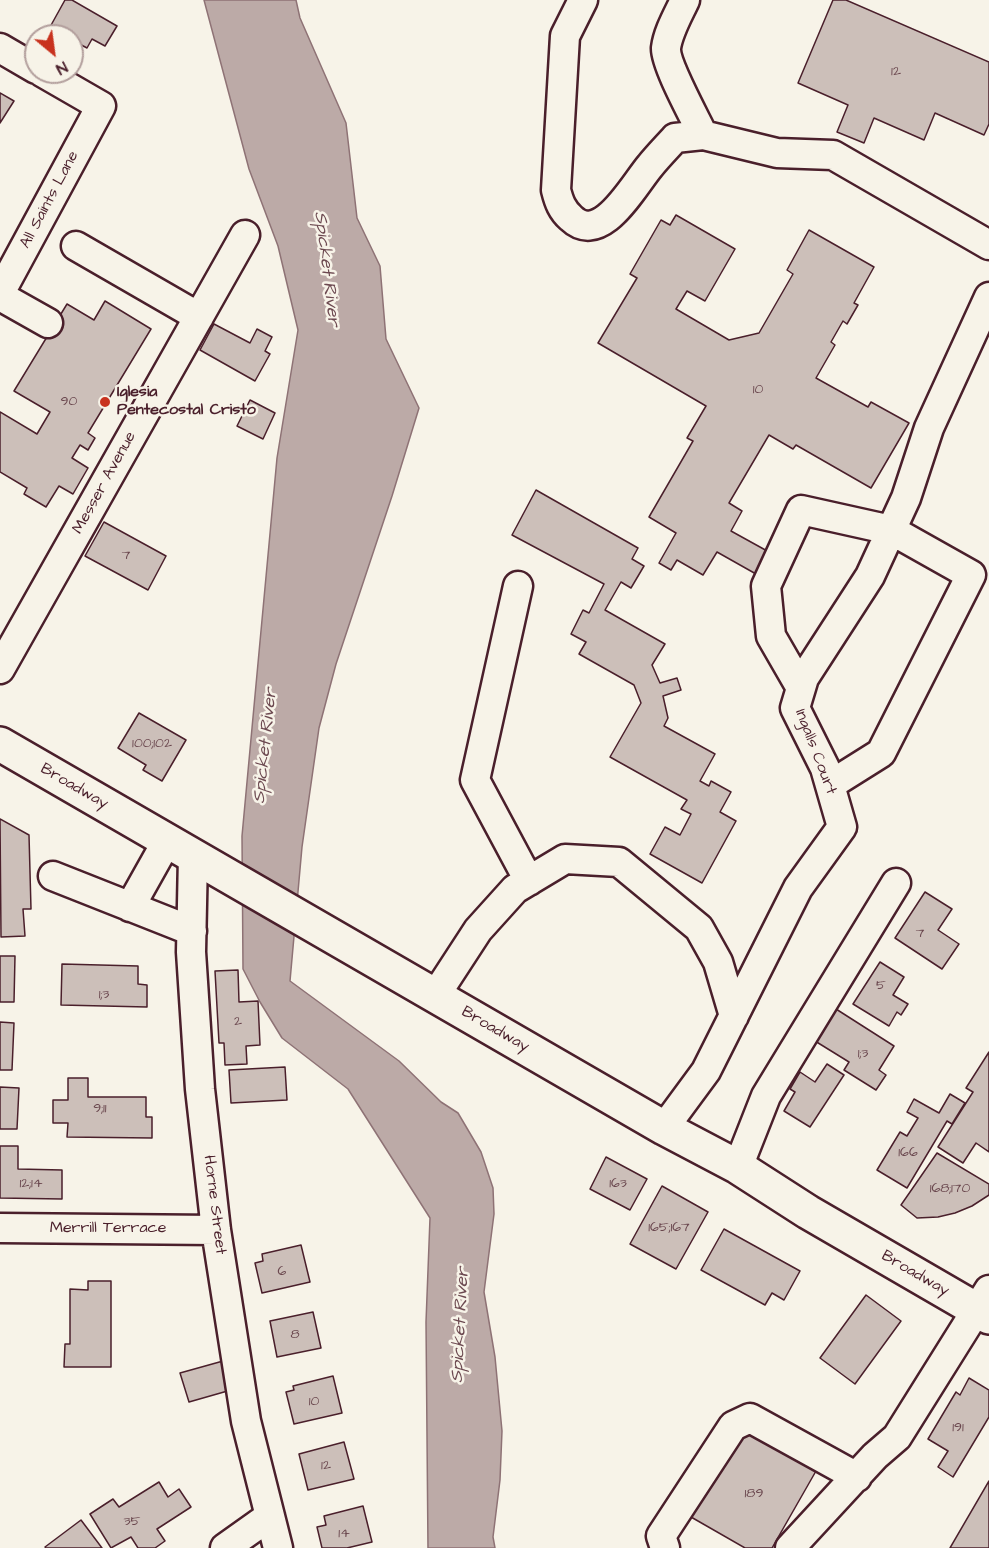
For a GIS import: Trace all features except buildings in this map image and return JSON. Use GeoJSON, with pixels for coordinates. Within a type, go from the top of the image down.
{"type":"FeatureCollection","features":[{"type":"Feature","properties":{"kind":"main road","name":"Broadway"},"geometry":{"type":"LineString","coordinates":[[0,744],[664,1128],[738,1167],[808,1212],[985,1306]]}},
{"type":"Feature","properties":{"kind":"street"},"geometry":{"type":"LineString","coordinates":[[583,0],[565,36],[555,190],[559,203],[578,225],[589,227],[603,221],[618,208],[650,165],[675,138],[703,135],[777,153],[833,154],[989,245]]}},
{"type":"Feature","properties":{"kind":"street"},"geometry":{"type":"LineString","coordinates":[[685,0],[669,37],[666,51],[678,83],[703,135]]}},
{"type":"Feature","properties":{"kind":"street"},"geometry":{"type":"LineString","coordinates":[[0,48],[24,62]]}},
{"type":"Feature","properties":{"kind":"street","name":"All Saints Lane"},"geometry":{"type":"LineString","coordinates":[[0,295],[101,106],[63,84]]}},
{"type":"Feature","properties":{"kind":"street","name":"Messer Avenue"},"geometry":{"type":"LineString","coordinates":[[0,669],[245,235]]}},
{"type":"Feature","properties":{"kind":"street"},"geometry":{"type":"LineString","coordinates":[[76,246],[199,317]]}},
{"type":"Feature","properties":{"kind":"street"},"geometry":{"type":"LineString","coordinates":[[0,295],[48,323]]}},
{"type":"Feature","properties":{"kind":"street","name":"Ingalls Court"},"geometry":{"type":"LineString","coordinates":[[664,1128],[706,1071],[798,888],[842,828],[825,768],[795,708],[804,678],[870,576],[906,498],[929,428],[989,297]]}},
{"type":"Feature","properties":{"kind":"street"},"geometry":{"type":"LineString","coordinates":[[801,688],[771,636],[766,586],[801,510],[891,530],[971,575],[881,753],[830,785]]}},
{"type":"Feature","properties":{"kind":"street"},"geometry":{"type":"LineString","coordinates":[[518,586],[475,780],[529,881]]}},
{"type":"Feature","properties":{"kind":"street"},"geometry":{"type":"LineString","coordinates":[[130,907],[191,855]]}},
{"type":"Feature","properties":{"kind":"street","name":"Horne Street"},"geometry":{"type":"LineString","coordinates":[[191,855],[192,931],[200,1089],[216,1230],[246,1421],[278,1548]]}},
{"type":"Feature","properties":{"kind":"street"},"geometry":{"type":"LineString","coordinates":[[435,996],[478,930],[515,889],[565,859],[619,862],[699,928],[718,962],[734,1016]]}},
{"type":"Feature","properties":{"kind":"street"},"geometry":{"type":"LineString","coordinates":[[53,876],[192,931]]}},
{"type":"Feature","properties":{"kind":"street"},"geometry":{"type":"LineString","coordinates":[[738,1167],[766,1096],[896,883]]}},
{"type":"Feature","properties":{"kind":"street","name":"Merrill Terrace"},"geometry":{"type":"LineString","coordinates":[[0,1228],[216,1230]]}},
{"type":"Feature","properties":{"kind":"street"},"geometry":{"type":"LineString","coordinates":[[790,1548],[897,1437],[985,1306]]}},
{"type":"Feature","properties":{"kind":"street"},"geometry":{"type":"LineString","coordinates":[[665,1548],[661,1536],[733,1426],[750,1418],[856,1477]]}},
{"type":"Feature","properties":{"kind":"street"},"geometry":{"type":"LineString","coordinates":[[225,1548],[270,1516]]}},
{"type":"Feature","properties":{"kind":"water","name":"Spicket River"},"geometry":{"type":"Polygon","coordinates":[[[204,0],[296,0],[300,18],[346,123],[357,218],[380,266],[386,339],[419,408],[336,664],[319,728],[302,847],[290,981],[399,1061],[441,1102],[458,1113],[481,1152],[493,1188],[494,1214],[484,1292],[495,1357],[502,1431],[500,1480],[493,1537],[495,1548],[428,1548],[426,1322],[430,1218],[348,1089],[282,1038],[243,969],[242,836],[277,458],[298,330],[278,246],[249,169],[204,0]]]}},
{"type":"Feature","properties":{"kind":"place","name":"Iglesia Pentecostal Cristo"},"geometry":{"type":"Point","coordinates":[105,402]}}]}
